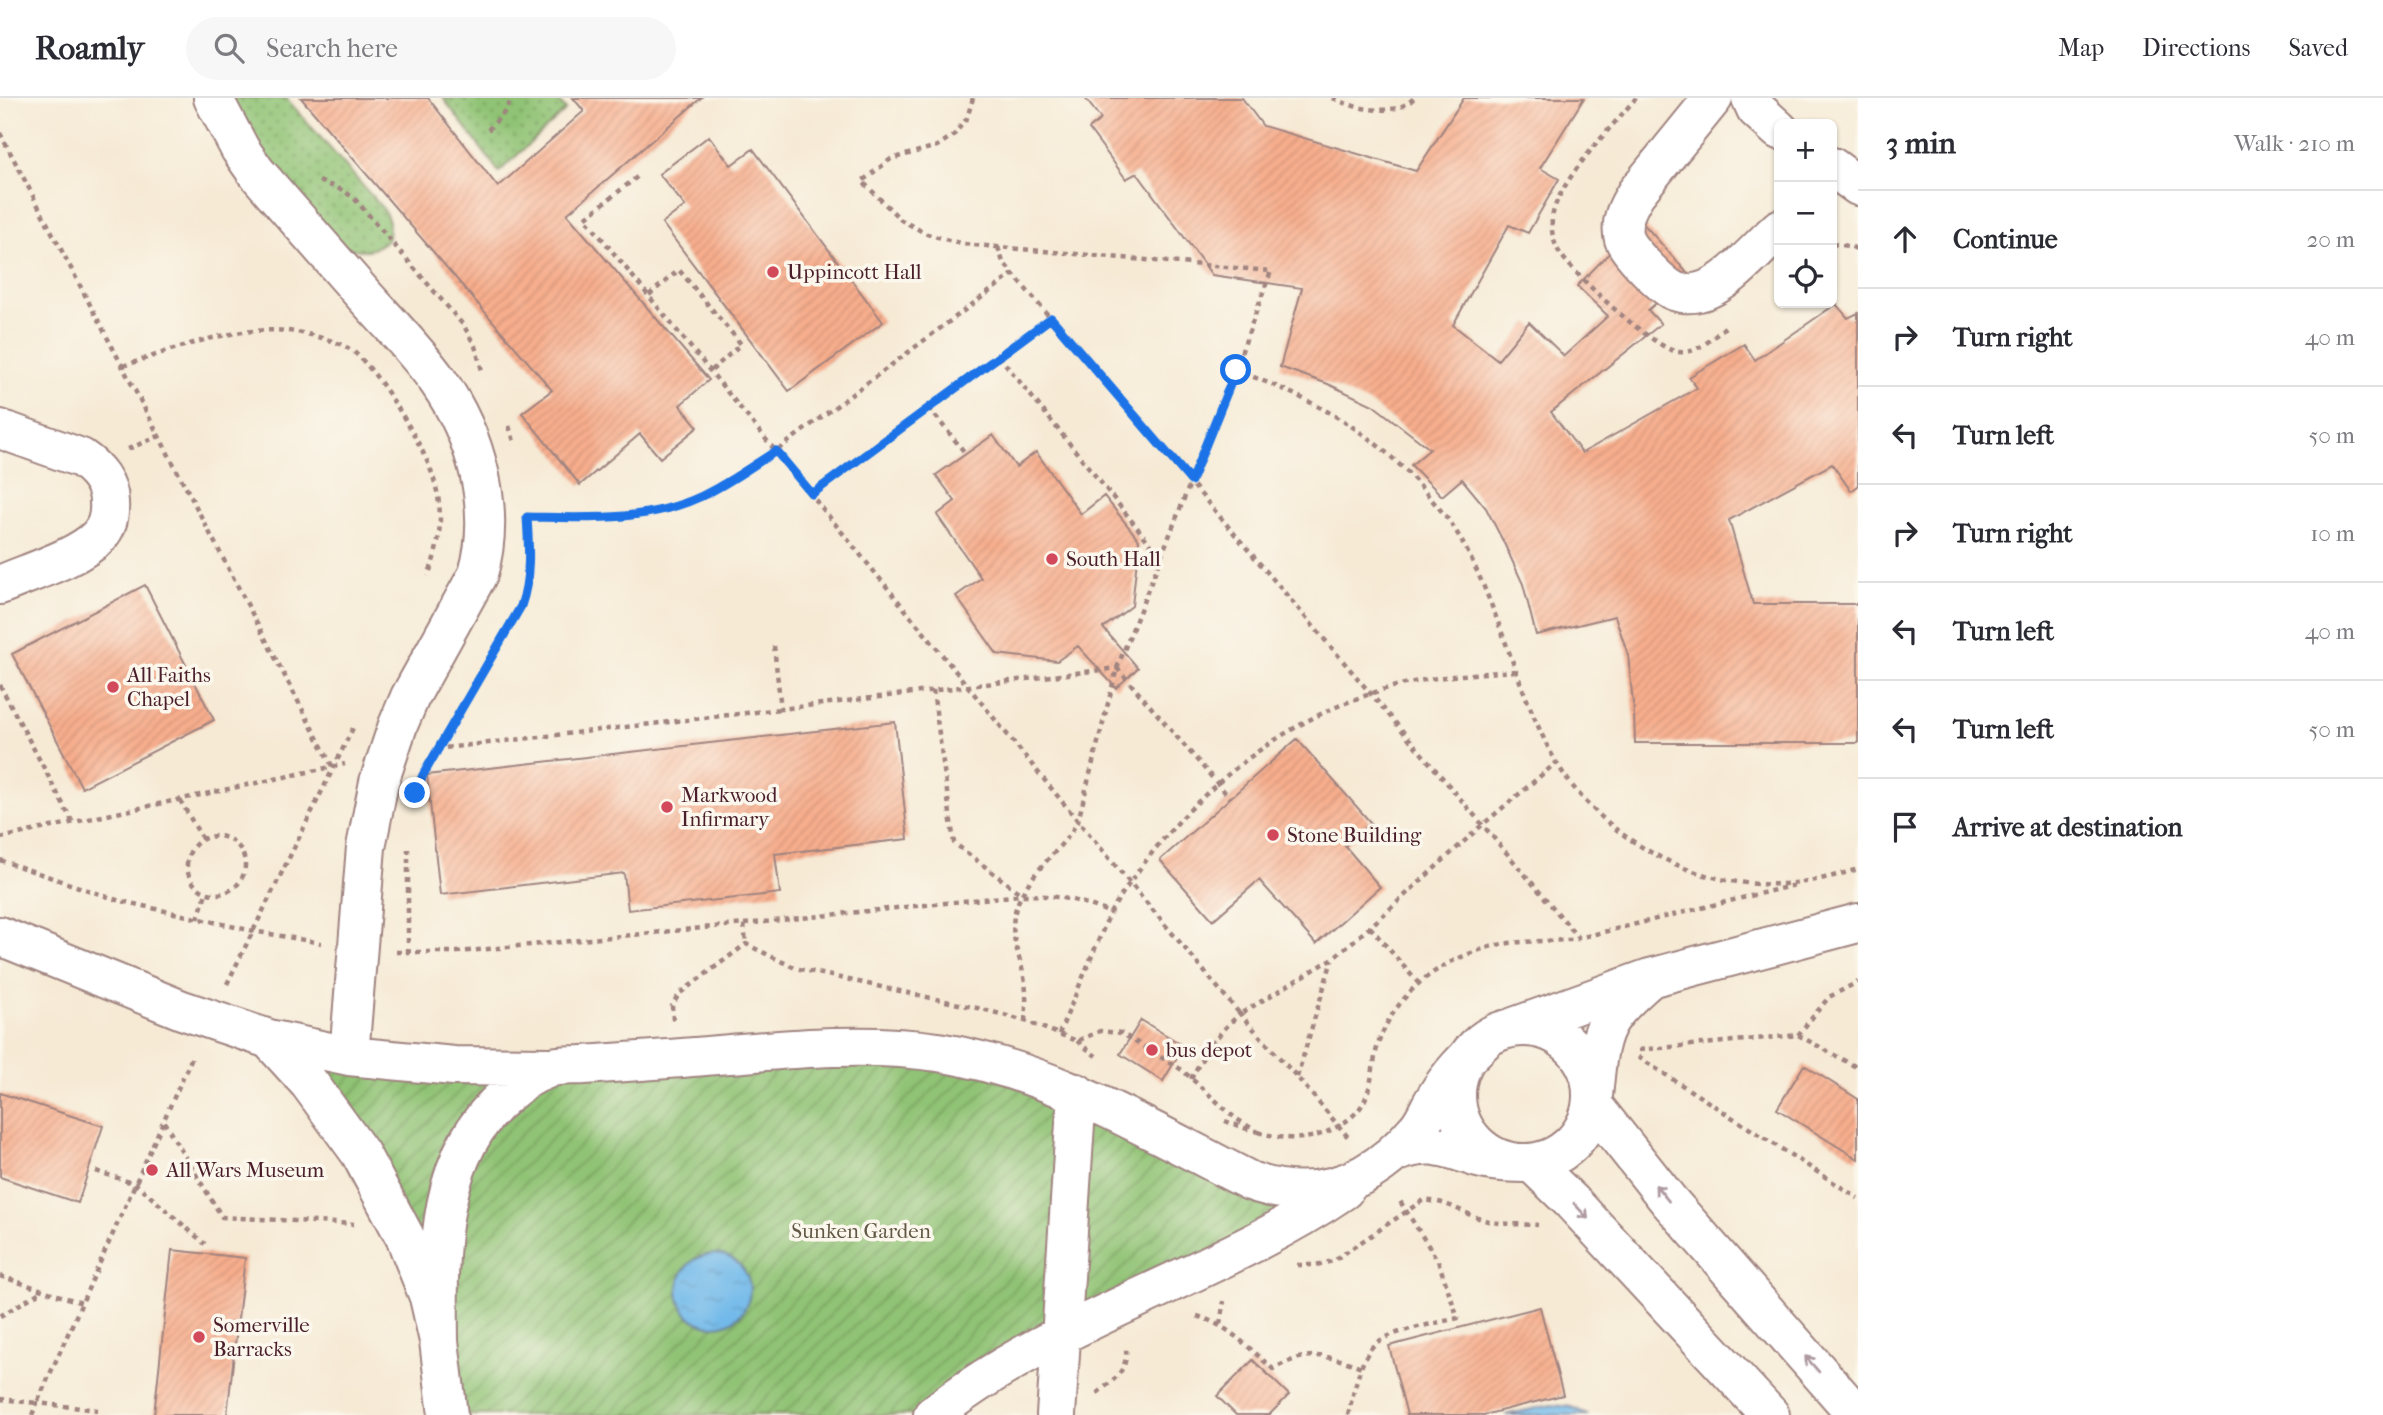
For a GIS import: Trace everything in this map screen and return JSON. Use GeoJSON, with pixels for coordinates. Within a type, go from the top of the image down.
{"type":"FeatureCollection","features":[{"type":"Feature","properties":{"kind":"lane"},"geometry":{"type":"LineString","coordinates":[[213,98],[240,149],[256,172],[440,384],[466,432],[477,462],[482,495],[485,530],[478,574],[411,697],[398,725],[379,782],[366,847],[349,1056]]}},
{"type":"Feature","properties":{"kind":"lane"},"geometry":{"type":"LineString","coordinates":[[1713,98],[1636,192],[1626,210],[1624,238],[1639,261],[1672,290],[1695,293],[1707,290],[1725,279],[1774,234]]}},
{"type":"Feature","properties":{"kind":"lane"},"geometry":{"type":"LineString","coordinates":[[1751,98],[1756,109],[1774,125]]}},
{"type":"Feature","properties":{"kind":"lane"},"geometry":{"type":"LineString","coordinates":[[0,429],[81,458],[104,480],[110,499],[108,521],[98,537],[76,553],[0,585]]}},
{"type":"Feature","properties":{"kind":"lane"},"geometry":{"type":"LineString","coordinates":[[1769,1415],[1572,1202],[1532,1163],[1510,1162],[1489,1154],[1472,1139],[1461,1120],[1456,1098],[1459,1076],[1469,1056],[1495,1035],[1650,978],[1853,929]]}},
{"type":"Feature","properties":{"kind":"lane"},"geometry":{"type":"LineString","coordinates":[[0,936],[209,1019],[269,1039],[349,1056],[454,1066],[549,1068],[808,1049],[860,1048],[913,1050],[986,1062],[1037,1077],[1077,1093],[1250,1181],[1269,1188],[1300,1192],[1347,1183],[1414,1145],[1435,1145],[1504,1163],[1532,1163],[1554,1157],[1573,1143],[1586,1126],[1601,1041],[1609,1020],[1623,1002],[1650,978]]}},
{"type":"Feature","properties":{"kind":"lane"},"geometry":{"type":"LineString","coordinates":[[933,1415],[1027,1352],[1264,1239],[1303,1217],[1384,1160],[1418,1128],[1454,1070],[1495,1035],[1528,1027],[1549,1032],[1569,1044],[1583,1061],[1591,1082],[1592,1104],[1669,1201],[1857,1415]]}},
{"type":"Feature","properties":{"kind":"lane"},"geometry":{"type":"LineString","coordinates":[[269,1039],[309,1083],[360,1153],[399,1227],[429,1297],[439,1340]]}},
{"type":"Feature","properties":{"kind":"lane"},"geometry":{"type":"LineString","coordinates":[[448,1415],[439,1340],[438,1263],[442,1219],[452,1183],[465,1149],[477,1128],[507,1094],[549,1068]]}},
{"type":"Feature","properties":{"kind":"lane"},"geometry":{"type":"LineString","coordinates":[[1056,1415],[1077,1093]]}},
{"type":"Feature","properties":{"kind":"path"},"geometry":{"type":"LineString","coordinates":[[488,130],[513,98]]}},
{"type":"Feature","properties":{"kind":"path"},"geometry":{"type":"LineString","coordinates":[[973,98],[967,118],[954,135],[937,146],[891,159],[862,181],[901,220],[927,234],[963,244],[1271,271],[1236,370],[1116,668],[1078,821],[1072,832],[1035,874],[1021,895],[1014,916],[1013,940],[1025,982],[1025,1021]]}},
{"type":"Feature","properties":{"kind":"path"},"geometry":{"type":"LineString","coordinates":[[1333,98],[1367,108],[1390,110],[1408,104],[1414,98]]}},
{"type":"Feature","properties":{"kind":"path"},"geometry":{"type":"LineString","coordinates":[[0,133],[333,767]]}},
{"type":"Feature","properties":{"kind":"path"},"geometry":{"type":"LineString","coordinates":[[637,177],[585,218],[1078,821],[1240,1014],[1338,1126],[1384,1160],[1407,1210],[1443,1270],[1458,1318],[1386,1337],[1374,1345],[1366,1357],[1348,1415]]}},
{"type":"Feature","properties":{"kind":"path"},"geometry":{"type":"LineString","coordinates":[[1837,245],[1858,250]]}},
{"type":"Feature","properties":{"kind":"path"},"geometry":{"type":"LineString","coordinates":[[998,247],[1003,262],[1013,274],[1579,939]]}},
{"type":"Feature","properties":{"kind":"path"},"geometry":{"type":"LineString","coordinates":[[649,295],[679,271],[741,344],[711,371]]}},
{"type":"Feature","properties":{"kind":"path"},"geometry":{"type":"LineString","coordinates":[[428,766],[521,606],[529,572],[527,517],[610,518],[654,513],[702,496],[776,451],[1013,274]]}},
{"type":"Feature","properties":{"kind":"path"},"geometry":{"type":"LineString","coordinates":[[812,494],[1051,318]]}},
{"type":"Feature","properties":{"kind":"path"},"geometry":{"type":"LineString","coordinates":[[123,366],[207,338],[244,331],[305,333],[336,342],[354,352],[368,367],[404,418],[430,464],[440,501],[440,532],[427,580]]}},
{"type":"Feature","properties":{"kind":"path"},"geometry":{"type":"LineString","coordinates":[[999,356],[1160,556]]}},
{"type":"Feature","properties":{"kind":"path"},"geometry":{"type":"LineString","coordinates":[[1236,370],[1282,387],[1365,433],[1394,457],[1422,486],[1451,523],[1481,582],[1557,762],[1598,815],[1662,859],[1718,879],[1760,884],[1806,882]]}},
{"type":"Feature","properties":{"kind":"path"},"geometry":{"type":"LineString","coordinates":[[929,408],[966,454]]}},
{"type":"Feature","properties":{"kind":"path"},"geometry":{"type":"LineString","coordinates":[[774,646],[781,709],[1116,668]]}},
{"type":"Feature","properties":{"kind":"path"},"geometry":{"type":"LineString","coordinates":[[1116,668],[1230,798]]}},
{"type":"Feature","properties":{"kind":"path"},"geometry":{"type":"LineString","coordinates":[[1059,1034],[1110,913],[1129,881],[1170,831],[1216,782],[1267,745],[1322,714],[1370,694],[1418,681],[1461,674],[1517,671]]}},
{"type":"Feature","properties":{"kind":"path"},"geometry":{"type":"LineString","coordinates":[[0,685],[73,822]]}},
{"type":"Feature","properties":{"kind":"path"},"geometry":{"type":"LineString","coordinates":[[933,690],[954,844],[1021,895]]}},
{"type":"Feature","properties":{"kind":"path"},"geometry":{"type":"LineString","coordinates":[[32,1415],[209,1019],[357,720]]}},
{"type":"Feature","properties":{"kind":"path"},"geometry":{"type":"LineString","coordinates":[[1191,1079],[1213,1041],[1240,1014],[1332,959],[1557,762]]}},
{"type":"Feature","properties":{"kind":"path"},"geometry":{"type":"LineString","coordinates":[[180,800],[203,839]]}},
{"type":"Feature","properties":{"kind":"path"},"geometry":{"type":"LineString","coordinates":[[212,836],[230,840],[243,854],[245,863],[240,881],[225,893],[206,893],[198,888],[187,872],[189,853],[203,839],[212,836]]}},
{"type":"Feature","properties":{"kind":"path"},"geometry":{"type":"LineString","coordinates":[[408,846],[408,953]]}},
{"type":"Feature","properties":{"kind":"path"},"geometry":{"type":"LineString","coordinates":[[1258,1132],[1279,1138],[1304,1139],[1324,1135],[1350,1119],[1367,1096],[1377,1048],[1386,1024],[1400,1003],[1419,984],[1474,952],[1504,944],[1579,939],[1858,869]]}},
{"type":"Feature","properties":{"kind":"path"},"geometry":{"type":"LineString","coordinates":[[198,919],[206,893]]}},
{"type":"Feature","properties":{"kind":"path"},"geometry":{"type":"LineString","coordinates":[[744,924],[1021,895],[1065,897],[1110,913]]}},
{"type":"Feature","properties":{"kind":"path"},"geometry":{"type":"LineString","coordinates":[[1370,927],[1419,984]]}},
{"type":"Feature","properties":{"kind":"path"},"geometry":{"type":"LineString","coordinates":[[1297,1077],[1332,959]]}},
{"type":"Feature","properties":{"kind":"path"},"geometry":{"type":"LineString","coordinates":[[1798,1035],[1829,997],[1858,982]]}},
{"type":"Feature","properties":{"kind":"path"},"geometry":{"type":"LineString","coordinates":[[1858,1069],[1798,1035],[1628,1051],[1858,1198]]}},
{"type":"Feature","properties":{"kind":"path"},"geometry":{"type":"LineString","coordinates":[[163,1121],[222,1217],[399,1227]]}},
{"type":"Feature","properties":{"kind":"path"},"geometry":{"type":"LineString","coordinates":[[96,1171],[136,1184],[205,1244]]}},
{"type":"Feature","properties":{"kind":"path"},"geometry":{"type":"LineString","coordinates":[[1289,1265],[1316,1265],[1333,1261],[1422,1201],[1434,1200],[1450,1204],[1476,1217],[1499,1223],[1548,1226]]}},
{"type":"Feature","properties":{"kind":"path"},"geometry":{"type":"LineString","coordinates":[[0,1276],[82,1303]]}},
{"type":"Feature","properties":{"kind":"path"},"geometry":{"type":"LineString","coordinates":[[0,1317],[43,1290]]}},
{"type":"Feature","properties":{"kind":"path"},"geometry":{"type":"LineString","coordinates":[[1220,1324],[1226,1293]]}},
{"type":"Feature","properties":{"kind":"path"},"geometry":{"type":"LineString","coordinates":[[1188,1316],[1199,1316],[1220,1324],[1273,1369],[1293,1358],[1312,1356],[1334,1357],[1363,1367]]}},
{"type":"Feature","properties":{"kind":"path"},"geometry":{"type":"LineString","coordinates":[[1094,1395],[1117,1378],[1125,1367],[1125,1342]]}},
{"type":"Feature","properties":{"kind":"path"},"geometry":{"type":"LineString","coordinates":[[0,1399],[97,1410]]}},
{"type":"Feature","properties":{"kind":"green space"},"geometry":{"type":"Polygon","coordinates":[[[223,98],[286,98],[384,210],[389,222],[388,239],[371,249],[354,250],[338,243],[322,230],[294,198],[223,98]]]}},
{"type":"Feature","properties":{"kind":"green space"},"geometry":{"type":"Polygon","coordinates":[[[443,98],[556,98],[566,110],[499,172],[443,98]]]}},
{"type":"Feature","properties":{"kind":"green space","name":"Sunken Garden"},"geometry":{"type":"Polygon","coordinates":[[[269,1039],[350,1056],[913,1050],[1316,1191],[933,1415],[448,1415],[429,1297],[269,1039]]]}},
{"type":"Feature","properties":{"kind":"water"},"geometry":{"type":"Polygon","coordinates":[[[714,1254],[728,1257],[740,1264],[747,1276],[750,1290],[747,1304],[740,1316],[728,1323],[714,1326],[700,1323],[688,1316],[681,1304],[678,1290],[681,1276],[688,1264],[700,1257],[714,1254]]]}},
{"type":"Feature","properties":{"kind":"water"},"geometry":{"type":"Polygon","coordinates":[[[1551,1405],[1571,1407],[1589,1415],[1505,1415],[1551,1405]]]}},
{"type":"Feature","properties":{"kind":"building"},"geometry":{"type":"Polygon","coordinates":[[[301,98],[428,98],[498,187],[584,111],[573,98],[701,98],[567,214],[709,380],[680,405],[698,427],[660,458],[640,434],[580,485],[522,413],[552,390],[301,98]]]}},
{"type":"Feature","properties":{"kind":"building"},"geometry":{"type":"Polygon","coordinates":[[[1085,98],[1242,98],[1263,126],[1416,171],[1464,98],[1584,98],[1540,168],[1559,179],[1528,233],[1509,225],[1453,325],[1498,360],[1529,322],[1564,356],[1608,316],[1577,286],[1641,221],[1689,275],[1648,310],[1661,324],[1551,412],[1582,453],[1697,388],[1689,377],[1744,344],[1755,360],[1830,308],[1837,308],[1837,305],[1848,318],[1858,313],[1858,486],[1851,491],[1832,464],[1729,520],[1753,604],[1858,604],[1858,743],[1635,743],[1628,655],[1615,616],[1536,635],[1523,584],[1503,541],[1486,508],[1462,479],[1442,496],[1411,465],[1430,449],[1373,405],[1328,384],[1280,367],[1302,288],[1212,275],[1137,173],[1126,179],[1089,129],[1101,119],[1085,98]]]}},
{"type":"Feature","properties":{"kind":"building","name":"Uppincott Hall"},"geometry":{"type":"Polygon","coordinates":[[[709,136],[731,165],[753,149],[883,322],[789,391],[662,223],[685,206],[659,174],[709,136]]]}},
{"type":"Feature","properties":{"kind":"building","name":"South Hall"},"geometry":{"type":"Polygon","coordinates":[[[993,435],[1016,467],[1036,452],[1081,514],[1104,496],[1139,540],[1132,606],[1103,628],[1138,668],[1116,688],[1078,646],[1057,661],[997,654],[956,596],[981,578],[937,515],[955,501],[936,475],[993,435]]]}},
{"type":"Feature","properties":{"kind":"building","name":"All Faiths Chapel"},"geometry":{"type":"Polygon","coordinates":[[[145,585],[214,720],[82,788],[12,654],[145,585]]]}},
{"type":"Feature","properties":{"kind":"building","name":"Markwood Infirmary"},"geometry":{"type":"Polygon","coordinates":[[[895,722],[908,839],[775,854],[780,893],[628,910],[624,873],[440,895],[427,775],[895,722]]]}},
{"type":"Feature","properties":{"kind":"building","name":"Stone Building"},"geometry":{"type":"Polygon","coordinates":[[[1297,739],[1371,823],[1345,846],[1380,887],[1316,944],[1259,880],[1213,920],[1160,860],[1297,739]]]}},
{"type":"Feature","properties":{"kind":"building","name":"bus depot"},"geometry":{"type":"Polygon","coordinates":[[[1141,1020],[1184,1046],[1163,1081],[1120,1054],[1141,1020]]]}},
{"type":"Feature","properties":{"kind":"building"},"geometry":{"type":"Polygon","coordinates":[[[1804,1065],[1858,1099],[1858,1159],[1777,1109],[1804,1065]]]}},
{"type":"Feature","properties":{"kind":"building"},"geometry":{"type":"Polygon","coordinates":[[[0,1093],[103,1126],[78,1203],[0,1177],[0,1093]]]}},
{"type":"Feature","properties":{"kind":"building","name":"Somerville Barracks"},"geometry":{"type":"Polygon","coordinates":[[[172,1250],[245,1258],[227,1415],[154,1415],[172,1250]]]}},
{"type":"Feature","properties":{"kind":"building"},"geometry":{"type":"Polygon","coordinates":[[[1540,1307],[1563,1395],[1484,1415],[1407,1415],[1389,1346],[1540,1307]]]}},
{"type":"Feature","properties":{"kind":"building"},"geometry":{"type":"Polygon","coordinates":[[[1253,1360],[1289,1395],[1269,1415],[1236,1415],[1217,1396],[1253,1360]]]}},
{"type":"Feature","properties":{"kind":"place","name":"Uppincott Hall"},"geometry":{"type":"Point","coordinates":[773,272]}},
{"type":"Feature","properties":{"kind":"place","name":"South Hall"},"geometry":{"type":"Point","coordinates":[1052,559]}},
{"type":"Feature","properties":{"kind":"place","name":"All Faiths Chapel"},"geometry":{"type":"Point","coordinates":[113,687]}},
{"type":"Feature","properties":{"kind":"place","name":"Markwood Infirmary"},"geometry":{"type":"Point","coordinates":[667,807]}},
{"type":"Feature","properties":{"kind":"place","name":"Stone Building"},"geometry":{"type":"Point","coordinates":[1273,835]}},
{"type":"Feature","properties":{"kind":"place","name":"bus depot"},"geometry":{"type":"Point","coordinates":[1152,1050]}},
{"type":"Feature","properties":{"kind":"place","name":"All Wars Museum"},"geometry":{"type":"Point","coordinates":[152,1170]}},
{"type":"Feature","properties":{"kind":"place","name":"Somerville Barracks"},"geometry":{"type":"Point","coordinates":[199,1337]}},
{"type":"Feature","properties":{"kind":"route"},"geometry":{"type":"LineString","coordinates":[[415,793],[521,606],[529,572],[527,517],[610,518],[654,513],[702,496],[776,451],[812,494],[1051,318],[1191,481],[1236,370]]}}]}
